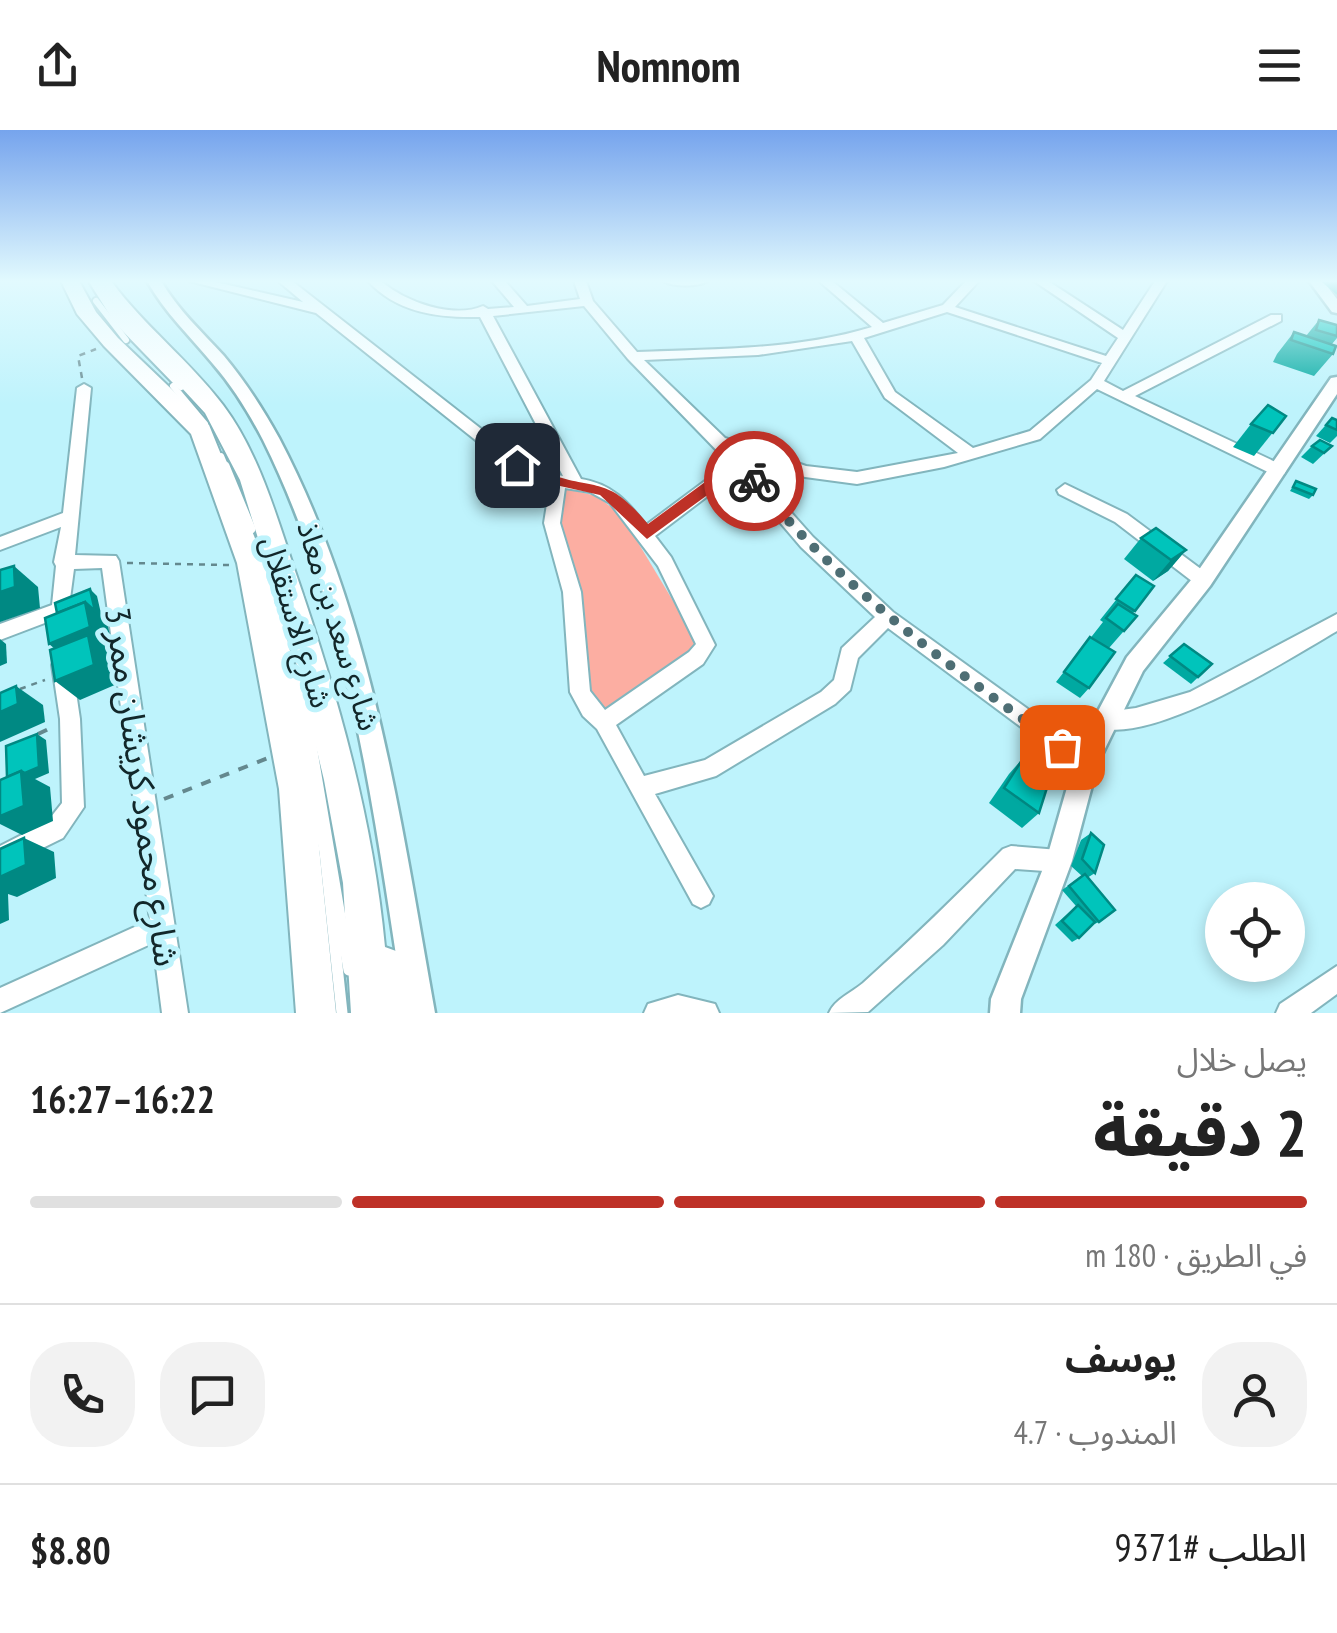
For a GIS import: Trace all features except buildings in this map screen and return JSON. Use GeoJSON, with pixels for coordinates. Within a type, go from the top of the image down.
{"type":"FeatureCollection","features":[{"type":"Feature","properties":{"kind":"highway","name":"شارع الاستقلال"},"geometry":{"type":"LineString","coordinates":[[94,322],[201,431],[250,563],[296,789],[316,1013]]}},
{"type":"Feature","properties":{"kind":"highway","name":"شارع الاستقلال"},"geometry":{"type":"LineString","coordinates":[[132,322],[214,409],[252,480],[310,658],[361,883],[371,1013]]}},
{"type":"Feature","properties":{"kind":"highway"},"geometry":{"type":"LineString","coordinates":[[361,883],[392,1013]]}},
{"type":"Feature","properties":{"kind":"street","name":"شارع سعد بن معاذ"},"geometry":{"type":"LineString","coordinates":[[183,322],[223,366],[253,408],[311,526],[364,696],[420,1013]]}},
{"type":"Feature","properties":{"kind":"street"},"geometry":{"type":"LineString","coordinates":[[335,322],[495,450],[530,472],[594,486],[616,498],[647,533],[685,598],[706,645],[696,658],[604,722]]}},
{"type":"Feature","properties":{"kind":"street"},"geometry":{"type":"LineString","coordinates":[[489,322],[566,482],[552,523],[572,592],[580,692],[590,710],[604,722],[701,896]]}},
{"type":"Feature","properties":{"kind":"street"},"geometry":{"type":"LineString","coordinates":[[605,322],[633,356],[720,442],[808,542],[887,617],[1086,764]]}},
{"type":"Feature","properties":{"kind":"street"},"geometry":{"type":"LineString","coordinates":[[874,322],[882,329]]}},
{"type":"Feature","properties":{"kind":"street"},"geometry":{"type":"LineString","coordinates":[[633,356],[758,351],[856,336],[903,322]]}},
{"type":"Feature","properties":{"kind":"street"},"geometry":{"type":"LineString","coordinates":[[991,322],[1108,361]]}},
{"type":"Feature","properties":{"kind":"street"},"geometry":{"type":"LineString","coordinates":[[1104,322],[1125,336]]}},
{"type":"Feature","properties":{"kind":"street"},"geometry":{"type":"LineString","coordinates":[[720,442],[806,470],[857,478],[899,473],[970,454],[1034,435],[1064,414],[1096,382],[1134,322]]}},
{"type":"Feature","properties":{"kind":"street"},"geometry":{"type":"LineString","coordinates":[[1124,396],[1268,322]]}},
{"type":"Feature","properties":{"kind":"street"},"geometry":{"type":"LineString","coordinates":[[856,336],[890,395],[970,454]]}},
{"type":"Feature","properties":{"kind":"street"},"geometry":{"type":"LineString","coordinates":[[1096,382],[1278,470]]}},
{"type":"Feature","properties":{"kind":"street"},"geometry":{"type":"LineString","coordinates":[[1001,1008],[1059,861],[1086,764],[1105,720],[1136,664],[1203,580],[1337,382]]}},
{"type":"Feature","properties":{"kind":"street"},"geometry":{"type":"LineString","coordinates":[[0,858],[56,830],[74,808],[70,719],[58,610],[84,388]]}},
{"type":"Feature","properties":{"kind":"street"},"geometry":{"type":"LineString","coordinates":[[647,533],[740,464]]}},
{"type":"Feature","properties":{"kind":"street"},"geometry":{"type":"LineString","coordinates":[[1065,490],[1109,510],[1203,580]]}},
{"type":"Feature","properties":{"kind":"street"},"geometry":{"type":"LineString","coordinates":[[0,544],[69,518]]}},
{"type":"Feature","properties":{"kind":"street"},"geometry":{"type":"LineString","coordinates":[[63,562],[110,561]]}},
{"type":"Feature","properties":{"kind":"street","name":"شارع محمود كريشان ممر 3"},"geometry":{"type":"LineString","coordinates":[[110,561],[175,1013]]}},
{"type":"Feature","properties":{"kind":"street"},"geometry":{"type":"LineString","coordinates":[[0,632],[58,610]]}},
{"type":"Feature","properties":{"kind":"street"},"geometry":{"type":"LineString","coordinates":[[639,788],[710,769],[828,698],[843,684],[849,654],[887,617]]}},
{"type":"Feature","properties":{"kind":"street"},"geometry":{"type":"LineString","coordinates":[[1105,720],[1157,714],[1228,682],[1337,622]]}},
{"type":"Feature","properties":{"kind":"street"},"geometry":{"type":"LineString","coordinates":[[842,1013],[859,1003],[934,936],[1010,856],[1059,861]]}},
{"type":"Feature","properties":{"kind":"street"},"geometry":{"type":"LineString","coordinates":[[0,1001],[164,926]]}},
{"type":"Feature","properties":{"kind":"street"},"geometry":{"type":"LineString","coordinates":[[1289,1013],[1337,980]]}},
{"type":"Feature","properties":{"kind":"street"},"geometry":{"type":"LineString","coordinates":[[657,1013],[678,1008],[706,1013]]}},
{"type":"Feature","properties":{"kind":"lane"},"geometry":{"type":"LineString","coordinates":[[112,322],[200,418],[227,468],[248,521],[279,620],[297,701],[327,882],[342,1013]]}},
{"type":"Feature","properties":{"kind":"lane"},"geometry":{"type":"LineString","coordinates":[[118,322],[209,418],[254,516],[292,642],[315,754],[342,918],[352,1013]]}},
{"type":"Feature","properties":{"kind":"path"},"geometry":{"type":"LineString","coordinates":[[84,388],[78,356],[111,342]]}},
{"type":"Feature","properties":{"kind":"path"},"geometry":{"type":"LineString","coordinates":[[110,561],[197,568],[250,563]]}},
{"type":"Feature","properties":{"kind":"path"},"geometry":{"type":"LineString","coordinates":[[14,692],[62,673]]}},
{"type":"Feature","properties":{"kind":"path"},"geometry":{"type":"LineString","coordinates":[[34,736],[70,719]]}},
{"type":"Feature","properties":{"kind":"path"},"geometry":{"type":"LineString","coordinates":[[143,808],[288,750]]}},
{"type":"Feature","properties":{"kind":"shaded area"},"geometry":{"type":"Polygon","coordinates":[[[561,488],[597,496],[622,516],[699,644],[695,654],[605,713],[583,675],[556,499],[561,488]]]}},
{"type":"Feature","properties":{"kind":"way so far"},"geometry":{"type":"LineString","coordinates":[[754,481],[808,542],[887,617],[1062,747]]}},
{"type":"Feature","properties":{"kind":"route"},"geometry":{"type":"LineString","coordinates":[[517,465],[543,478],[604,491],[616,498],[647,533],[740,464],[754,481]]}}]}
